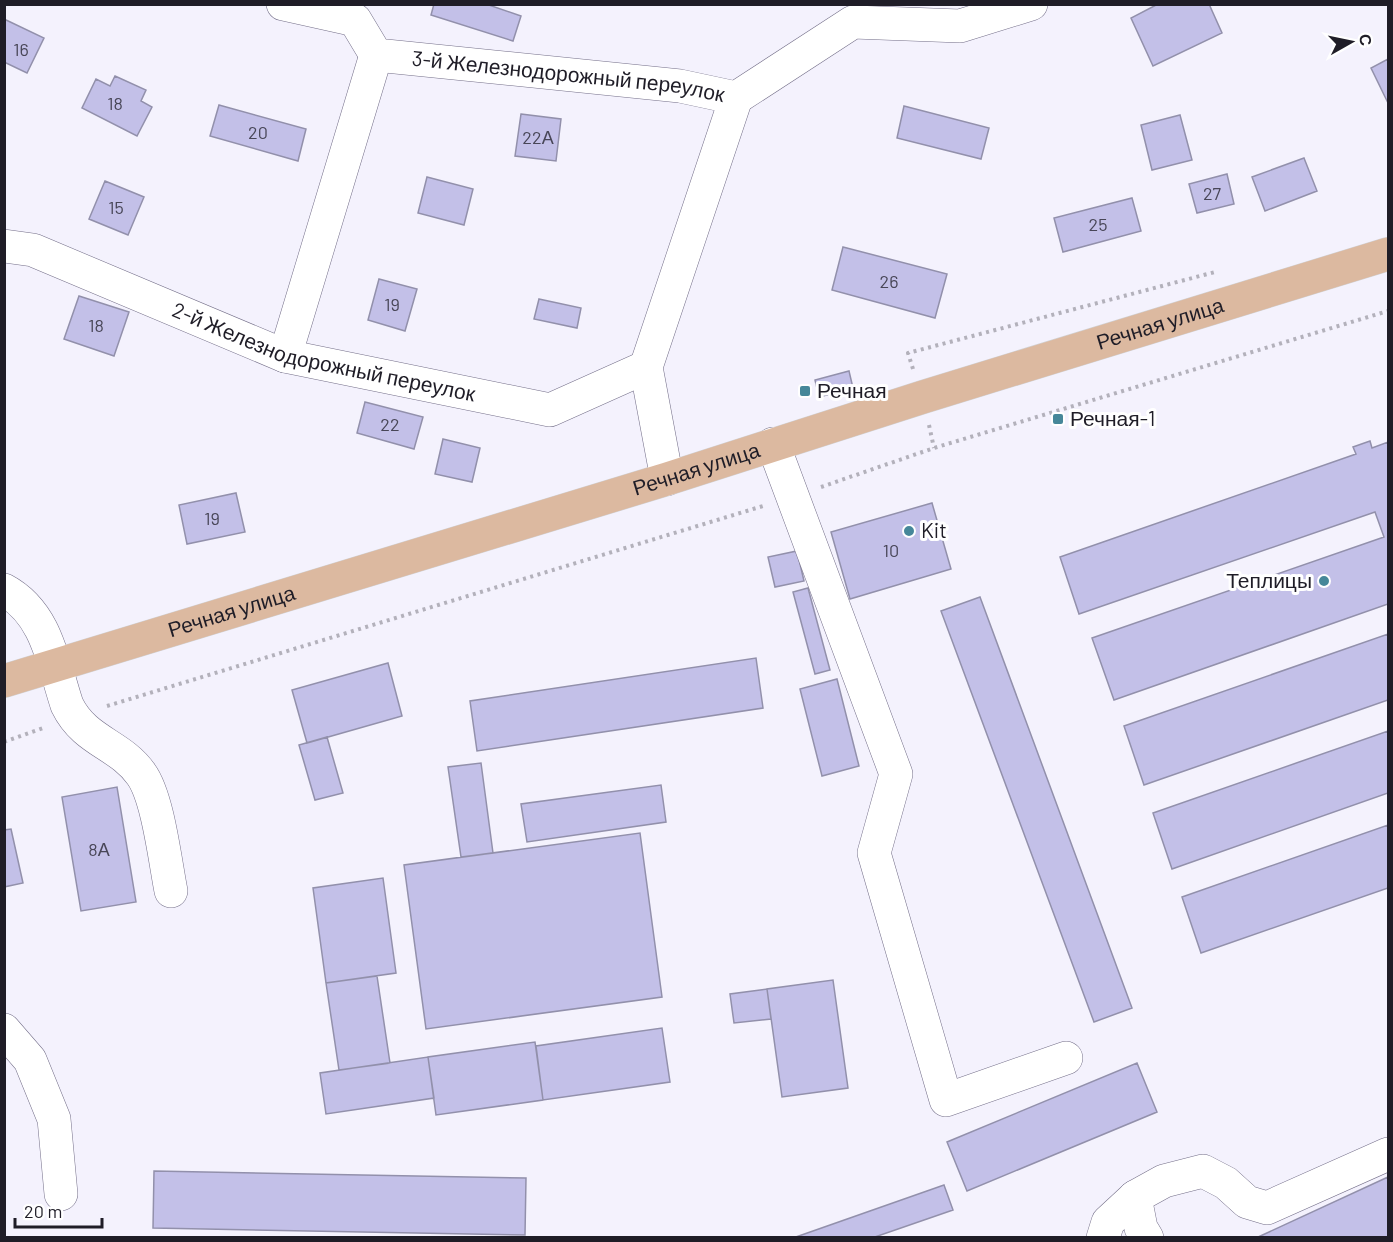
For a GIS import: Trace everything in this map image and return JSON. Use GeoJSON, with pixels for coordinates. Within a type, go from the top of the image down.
{"type":"FeatureCollection","features":[{"type":"Feature","properties":{"kind":"main road","name":"Речная улица"},"geometry":{"type":"LineString","coordinates":[[4,681],[667,479],[773,444],[1389,254]]}},
{"type":"Feature","properties":{"kind":"street"},"geometry":{"type":"LineString","coordinates":[[283,4],[359,12],[376,55],[285,356]]}},
{"type":"Feature","properties":{"kind":"street","name":"3-й Железнодорожный переулок"},"geometry":{"type":"LineString","coordinates":[[376,55],[680,86],[736,98],[857,13],[960,26],[1031,4]]}},
{"type":"Feature","properties":{"kind":"street"},"geometry":{"type":"LineString","coordinates":[[667,479],[646,367],[736,98]]}},
{"type":"Feature","properties":{"kind":"street","name":"2-й Железнодорожный переулок"},"geometry":{"type":"LineString","coordinates":[[4,246],[33,250],[285,356],[550,411],[646,367]]}},
{"type":"Feature","properties":{"kind":"street"},"geometry":{"type":"LineString","coordinates":[[773,444],[896,774],[874,853],[946,1100],[1066,1058]]}},
{"type":"Feature","properties":{"kind":"street"},"geometry":{"type":"LineString","coordinates":[[4,590],[27,606],[41,624],[73,717],[92,736],[128,760],[140,772],[148,785],[154,803],[171,891]]}},
{"type":"Feature","properties":{"kind":"street"},"geometry":{"type":"LineString","coordinates":[[4,1030],[30,1059],[54,1119],[61,1194]]}},
{"type":"Feature","properties":{"kind":"street"},"geometry":{"type":"LineString","coordinates":[[1103,1238],[1108,1222],[1135,1197],[1164,1181],[1203,1171],[1227,1183],[1247,1202],[1267,1208],[1389,1154]]}},
{"type":"Feature","properties":{"kind":"street"},"geometry":{"type":"LineString","coordinates":[[1135,1197],[1141,1228],[1147,1238]]}},
{"type":"Feature","properties":{"kind":"path"},"geometry":{"type":"LineString","coordinates":[[908,353],[1226,269]]}},
{"type":"Feature","properties":{"kind":"path"},"geometry":{"type":"LineString","coordinates":[[4,742],[73,717],[793,497],[934,448],[1389,311]]}},
{"type":"Feature","properties":{"kind":"building"},"geometry":{"type":"Polygon","coordinates":[[[434,4],[486,4],[521,16],[513,41],[431,15],[434,4]]]}},
{"type":"Feature","properties":{"kind":"building"},"geometry":{"type":"Polygon","coordinates":[[[1158,4],[1209,4],[1222,33],[1153,66],[1131,18],[1158,4]]]}},
{"type":"Feature","properties":{"kind":"building"},"geometry":{"type":"Polygon","coordinates":[[[4,19],[44,38],[27,73],[4,62],[4,19]]]}},
{"type":"Feature","properties":{"kind":"building"},"geometry":{"type":"Polygon","coordinates":[[[1388,59],[1388,103],[1371,68],[1388,59]]]}},
{"type":"Feature","properties":{"kind":"building"},"geometry":{"type":"Polygon","coordinates":[[[115,76],[146,90],[141,101],[152,107],[137,136],[82,108],[96,79],[110,86],[115,76]]]}},
{"type":"Feature","properties":{"kind":"building"},"geometry":{"type":"Polygon","coordinates":[[[219,105],[306,129],[298,161],[210,136],[219,105]]]}},
{"type":"Feature","properties":{"kind":"building"},"geometry":{"type":"Polygon","coordinates":[[[904,106],[989,128],[981,159],[897,138],[904,106]]]}},
{"type":"Feature","properties":{"kind":"building"},"geometry":{"type":"Polygon","coordinates":[[[521,114],[561,119],[556,161],[515,156],[521,114]]]}},
{"type":"Feature","properties":{"kind":"building"},"geometry":{"type":"Polygon","coordinates":[[[1180,115],[1192,160],[1152,170],[1141,125],[1180,115]]]}},
{"type":"Feature","properties":{"kind":"building"},"geometry":{"type":"Polygon","coordinates":[[[1304,158],[1317,191],[1265,211],[1252,177],[1304,158]]]}},
{"type":"Feature","properties":{"kind":"building"},"geometry":{"type":"Polygon","coordinates":[[[1227,174],[1234,204],[1197,213],[1189,184],[1227,174]]]}},
{"type":"Feature","properties":{"kind":"building"},"geometry":{"type":"Polygon","coordinates":[[[427,177],[473,189],[464,225],[418,213],[427,177]]]}},
{"type":"Feature","properties":{"kind":"building"},"geometry":{"type":"Polygon","coordinates":[[[105,181],[144,197],[128,235],[89,219],[105,181]]]}},
{"type":"Feature","properties":{"kind":"building"},"geometry":{"type":"Polygon","coordinates":[[[1132,198],[1141,231],[1063,252],[1054,218],[1132,198]]]}},
{"type":"Feature","properties":{"kind":"building"},"geometry":{"type":"Polygon","coordinates":[[[843,247],[947,274],[935,318],[832,290],[843,247]]]}},
{"type":"Feature","properties":{"kind":"building"},"geometry":{"type":"Polygon","coordinates":[[[379,279],[417,289],[405,331],[368,320],[379,279]]]}},
{"type":"Feature","properties":{"kind":"building"},"geometry":{"type":"Polygon","coordinates":[[[79,296],[129,312],[114,356],[64,339],[79,296]]]}},
{"type":"Feature","properties":{"kind":"building"},"geometry":{"type":"Polygon","coordinates":[[[539,299],[581,308],[577,328],[534,319],[539,299]]]}},
{"type":"Feature","properties":{"kind":"building"},"geometry":{"type":"Polygon","coordinates":[[[849,371],[853,388],[819,397],[815,380],[849,371]]]}},
{"type":"Feature","properties":{"kind":"building"},"geometry":{"type":"Polygon","coordinates":[[[365,402],[423,417],[414,449],[357,433],[365,402]]]}},
{"type":"Feature","properties":{"kind":"building"},"geometry":{"type":"Polygon","coordinates":[[[443,439],[480,448],[472,482],[435,474],[443,439]]]}},
{"type":"Feature","properties":{"kind":"building","name":"Теплицы"},"geometry":{"type":"Polygon","coordinates":[[[1370,441],[1372,448],[1388,442],[1388,604],[1114,700],[1092,638],[1384,537],[1375,512],[1079,614],[1060,557],[1356,454],[1353,447],[1370,441]]]}},
{"type":"Feature","properties":{"kind":"building"},"geometry":{"type":"Polygon","coordinates":[[[236,493],[245,532],[187,544],[179,505],[236,493]]]}},
{"type":"Feature","properties":{"kind":"building"},"geometry":{"type":"Polygon","coordinates":[[[932,503],[951,569],[850,599],[831,532],[932,503]]]}},
{"type":"Feature","properties":{"kind":"building"},"geometry":{"type":"Polygon","coordinates":[[[797,551],[804,581],[775,587],[768,557],[797,551]]]}},
{"type":"Feature","properties":{"kind":"building"},"geometry":{"type":"Polygon","coordinates":[[[808,588],[830,670],[815,674],[793,592],[808,588]]]}},
{"type":"Feature","properties":{"kind":"building"},"geometry":{"type":"Polygon","coordinates":[[[980,597],[1132,1008],[1094,1022],[941,611],[980,597]]]}},
{"type":"Feature","properties":{"kind":"building"},"geometry":{"type":"Polygon","coordinates":[[[1388,634],[1388,700],[1144,785],[1124,726],[1388,634]]]}},
{"type":"Feature","properties":{"kind":"building"},"geometry":{"type":"Polygon","coordinates":[[[756,658],[763,708],[477,751],[470,701],[756,658]]]}},
{"type":"Feature","properties":{"kind":"building"},"geometry":{"type":"Polygon","coordinates":[[[388,663],[402,716],[307,743],[292,690],[388,663]]]}},
{"type":"Feature","properties":{"kind":"building"},"geometry":{"type":"Polygon","coordinates":[[[837,679],[859,766],[822,776],[800,689],[837,679]]]}},
{"type":"Feature","properties":{"kind":"building"},"geometry":{"type":"Polygon","coordinates":[[[1388,731],[1388,793],[1172,869],[1153,813],[1388,731]]]}},
{"type":"Feature","properties":{"kind":"building"},"geometry":{"type":"Polygon","coordinates":[[[327,737],[343,793],[315,800],[299,745],[327,737]]]}},
{"type":"Feature","properties":{"kind":"building"},"geometry":{"type":"Polygon","coordinates":[[[481,763],[493,853],[461,857],[448,767],[481,763]]]}},
{"type":"Feature","properties":{"kind":"building"},"geometry":{"type":"Polygon","coordinates":[[[661,785],[666,822],[527,842],[521,804],[661,785]]]}},
{"type":"Feature","properties":{"kind":"building"},"geometry":{"type":"Polygon","coordinates":[[[117,787],[136,902],[81,911],[62,797],[117,787]]]}},
{"type":"Feature","properties":{"kind":"building"},"geometry":{"type":"Polygon","coordinates":[[[1388,825],[1388,888],[1201,953],[1182,897],[1388,825]]]}},
{"type":"Feature","properties":{"kind":"building"},"geometry":{"type":"Polygon","coordinates":[[[11,829],[23,883],[4,887],[4,830],[11,829]]]}},
{"type":"Feature","properties":{"kind":"building"},"geometry":{"type":"Polygon","coordinates":[[[640,833],[662,997],[426,1029],[404,865],[640,833]]]}},
{"type":"Feature","properties":{"kind":"building"},"geometry":{"type":"Polygon","coordinates":[[[383,878],[396,973],[326,983],[313,888],[383,878]]]}},
{"type":"Feature","properties":{"kind":"building"},"geometry":{"type":"Polygon","coordinates":[[[377,976],[390,1063],[339,1070],[326,983],[377,976]]]}},
{"type":"Feature","properties":{"kind":"building"},"geometry":{"type":"Polygon","coordinates":[[[833,980],[848,1088],[782,1097],[767,989],[833,980]]]}},
{"type":"Feature","properties":{"kind":"building"},"geometry":{"type":"Polygon","coordinates":[[[767,989],[771,1019],[734,1023],[730,994],[767,989]]]}},
{"type":"Feature","properties":{"kind":"building"},"geometry":{"type":"Polygon","coordinates":[[[662,1028],[670,1082],[543,1100],[536,1046],[662,1028]]]}},
{"type":"Feature","properties":{"kind":"building"},"geometry":{"type":"Polygon","coordinates":[[[535,1042],[543,1100],[436,1115],[428,1057],[535,1042]]]}},
{"type":"Feature","properties":{"kind":"building"},"geometry":{"type":"Polygon","coordinates":[[[428,1057],[434,1098],[326,1114],[320,1073],[428,1057]]]}},
{"type":"Feature","properties":{"kind":"building"},"geometry":{"type":"Polygon","coordinates":[[[1137,1063],[1157,1112],[967,1191],[947,1142],[1137,1063]]]}},
{"type":"Feature","properties":{"kind":"building"},"geometry":{"type":"Polygon","coordinates":[[[154,1171],[526,1178],[525,1235],[153,1228],[154,1171]]]}},
{"type":"Feature","properties":{"kind":"building"},"geometry":{"type":"Polygon","coordinates":[[[1388,1177],[1388,1238],[1256,1238],[1388,1177]]]}},
{"type":"Feature","properties":{"kind":"building"},"geometry":{"type":"Polygon","coordinates":[[[944,1185],[953,1210],[872,1238],[793,1238],[944,1185]]]}},
{"type":"Feature","properties":{"kind":"place","name":"Речная"},"geometry":{"type":"Point","coordinates":[805,391]}},
{"type":"Feature","properties":{"kind":"place","name":"Речная-1"},"geometry":{"type":"Point","coordinates":[1058,419]}},
{"type":"Feature","properties":{"kind":"place","name":"Kit"},"geometry":{"type":"Point","coordinates":[909,531]}},
{"type":"Feature","properties":{"kind":"place","name":"Теплицы"},"geometry":{"type":"Point","coordinates":[1324,581]}}]}
